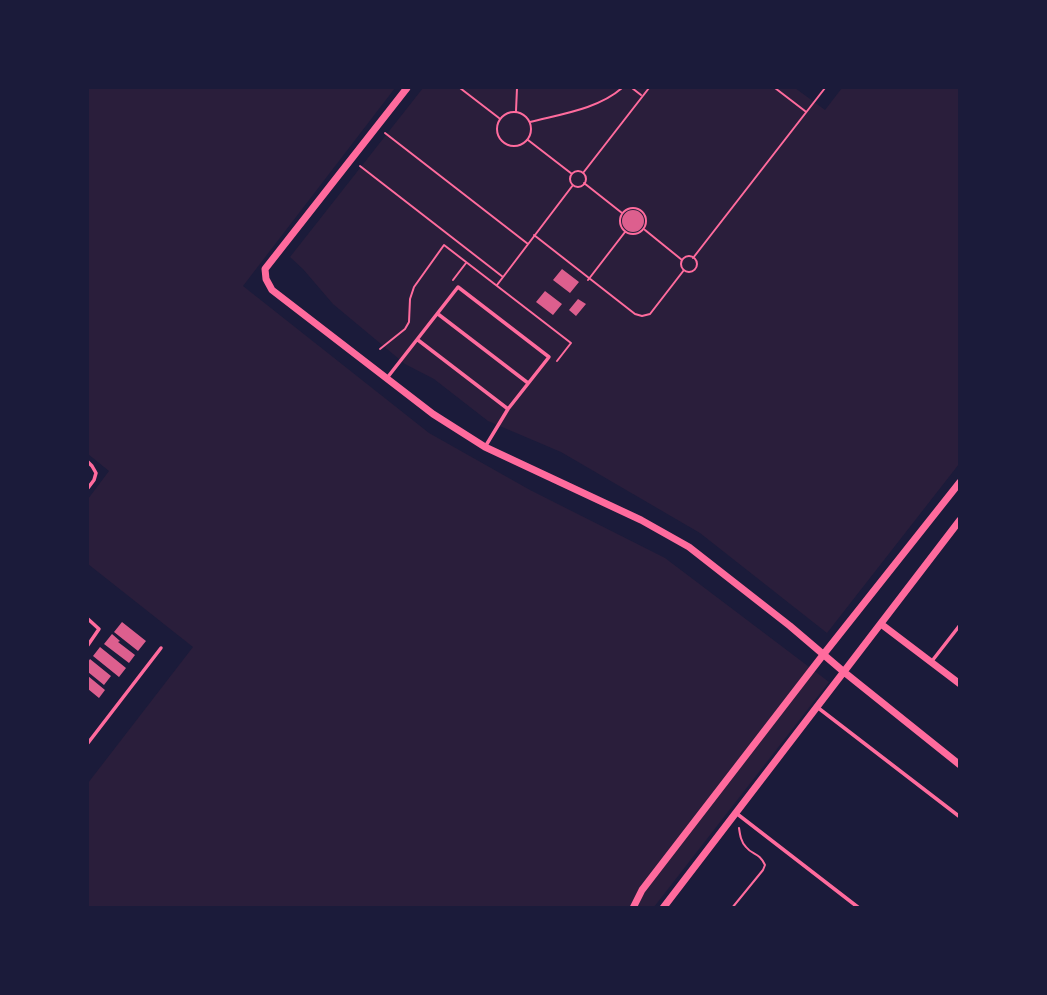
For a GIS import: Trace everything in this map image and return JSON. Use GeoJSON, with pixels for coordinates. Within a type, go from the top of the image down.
{"type":"FeatureCollection","features":[{"type":"Feature","properties":{"kind":"street"},"geometry":{"type":"LineString","coordinates":[[407,88],[274,255],[265,269],[266,279],[272,290],[433,414],[485,447],[641,520],[689,547],[960,765]]}},
{"type":"Feature","properties":{"kind":"street"},"geometry":{"type":"LineString","coordinates":[[633,908],[642,890],[960,482]]}},
{"type":"Feature","properties":{"kind":"street"},"geometry":{"type":"LineString","coordinates":[[663,908],[960,520]]}},
{"type":"Feature","properties":{"kind":"street"},"geometry":{"type":"LineString","coordinates":[[881,624],[960,684]]}},
{"type":"Feature","properties":{"kind":"lane"},"geometry":{"type":"LineString","coordinates":[[387,378],[458,287],[549,357],[508,409],[485,447]]}},
{"type":"Feature","properties":{"kind":"lane"},"geometry":{"type":"LineString","coordinates":[[438,313],[528,383]]}},
{"type":"Feature","properties":{"kind":"lane"},"geometry":{"type":"LineString","coordinates":[[417,340],[508,409]]}},
{"type":"Feature","properties":{"kind":"lane"},"geometry":{"type":"LineString","coordinates":[[88,462],[96,473],[88,488]]}},
{"type":"Feature","properties":{"kind":"lane"},"geometry":{"type":"LineString","coordinates":[[88,620],[99,629],[88,645]]}},
{"type":"Feature","properties":{"kind":"lane"},"geometry":{"type":"LineString","coordinates":[[931,662],[960,625]]}},
{"type":"Feature","properties":{"kind":"lane"},"geometry":{"type":"LineString","coordinates":[[88,743],[161,648]]}},
{"type":"Feature","properties":{"kind":"lane"},"geometry":{"type":"LineString","coordinates":[[817,707],[960,817]]}},
{"type":"Feature","properties":{"kind":"lane"},"geometry":{"type":"LineString","coordinates":[[736,812],[859,908]]}},
{"type":"Feature","properties":{"kind":"path"},"geometry":{"type":"LineString","coordinates":[[460,88],[500,118]]}},
{"type":"Feature","properties":{"kind":"path"},"geometry":{"type":"LineString","coordinates":[[516,112],[517,88]]}},
{"type":"Feature","properties":{"kind":"path"},"geometry":{"type":"LineString","coordinates":[[530,122],[592,105],[611,97],[622,88]]}},
{"type":"Feature","properties":{"kind":"path"},"geometry":{"type":"LineString","coordinates":[[632,88],[642,96]]}},
{"type":"Feature","properties":{"kind":"path"},"geometry":{"type":"LineString","coordinates":[[583,173],[649,88]]}},
{"type":"Feature","properties":{"kind":"path"},"geometry":{"type":"LineString","coordinates":[[775,88],[806,111]]}},
{"type":"Feature","properties":{"kind":"path"},"geometry":{"type":"LineString","coordinates":[[693,258],[825,88]]}},
{"type":"Feature","properties":{"kind":"path"},"geometry":{"type":"LineString","coordinates":[[516,112],[524,115],[530,122],[531,131],[527,140],[517,146],[511,146],[501,140],[497,129],[500,118],[507,113],[516,112]]}},
{"type":"Feature","properties":{"kind":"path"},"geometry":{"type":"LineString","coordinates":[[385,133],[528,244]]}},
{"type":"Feature","properties":{"kind":"path"},"geometry":{"type":"LineString","coordinates":[[527,140],[572,174]]}},
{"type":"Feature","properties":{"kind":"path"},"geometry":{"type":"LineString","coordinates":[[360,166],[503,277]]}},
{"type":"Feature","properties":{"kind":"path"},"geometry":{"type":"LineString","coordinates":[[573,185],[570,178],[572,174],[578,171],[583,173]]}},
{"type":"Feature","properties":{"kind":"path"},"geometry":{"type":"LineString","coordinates":[[583,173],[584,183]]}},
{"type":"Feature","properties":{"kind":"path"},"geometry":{"type":"LineString","coordinates":[[573,185],[580,186],[584,183]]}},
{"type":"Feature","properties":{"kind":"path"},"geometry":{"type":"LineString","coordinates":[[584,183],[623,213]]}},
{"type":"Feature","properties":{"kind":"path"},"geometry":{"type":"LineString","coordinates":[[380,348],[405,329],[409,322],[410,299],[417,280],[444,245],[496,286],[573,185]]}},
{"type":"Feature","properties":{"kind":"path"},"geometry":{"type":"LineString","coordinates":[[629,208],[641,211],[646,218],[644,229],[637,234],[625,232],[621,225],[623,213],[629,208]]}},
{"type":"Feature","properties":{"kind":"path"},"geometry":{"type":"LineString","coordinates":[[644,229],[682,260]]}},
{"type":"Feature","properties":{"kind":"path"},"geometry":{"type":"LineString","coordinates":[[588,279],[625,232]]}},
{"type":"Feature","properties":{"kind":"path"},"geometry":{"type":"LineString","coordinates":[[534,235],[588,279],[635,314],[642,316],[650,314],[684,270]]}},
{"type":"Feature","properties":{"kind":"path"},"geometry":{"type":"LineString","coordinates":[[682,260],[693,258]]}},
{"type":"Feature","properties":{"kind":"path"},"geometry":{"type":"LineString","coordinates":[[682,260],[684,270],[691,272],[695,269],[696,262],[693,258]]}},
{"type":"Feature","properties":{"kind":"path"},"geometry":{"type":"LineString","coordinates":[[551,328],[553,324]]}},
{"type":"Feature","properties":{"kind":"path"},"geometry":{"type":"LineString","coordinates":[[732,908],[765,865],[760,855],[746,848],[739,828]]}},
{"type":"Feature","properties":{"kind":"shaded area"},"geometry":{"type":"Polygon","coordinates":[[[88,88],[395,88],[243,286],[429,433],[530,490],[665,558],[829,682],[654,907],[88,907],[88,783],[193,647],[88,564],[88,499],[109,471],[88,454],[88,88]]]}},
{"type":"Feature","properties":{"kind":"shaded area"},"geometry":{"type":"Polygon","coordinates":[[[423,88],[795,88],[825,110],[842,88],[959,88],[959,464],[827,633],[700,533],[561,452],[488,421],[434,379],[405,364],[333,304],[290,257],[423,88]]]}},
{"type":"Feature","properties":{"kind":"building"},"geometry":{"type":"Polygon","coordinates":[[[633,210],[641,213],[644,221],[641,229],[633,232],[625,229],[622,221],[625,213],[633,210]]]}},
{"type":"Feature","properties":{"kind":"building"},"geometry":{"type":"Polygon","coordinates":[[[562,269],[579,282],[570,293],[553,280],[562,269]]]}},
{"type":"Feature","properties":{"kind":"building"},"geometry":{"type":"Polygon","coordinates":[[[545,291],[562,304],[553,315],[536,302],[545,291]]]}},
{"type":"Feature","properties":{"kind":"building"},"geometry":{"type":"Polygon","coordinates":[[[578,299],[586,304],[576,316],[569,310],[578,299]]]}},
{"type":"Feature","properties":{"kind":"building"},"geometry":{"type":"Polygon","coordinates":[[[122,622],[146,641],[138,651],[114,632],[122,622]]]}},
{"type":"Feature","properties":{"kind":"building"},"geometry":{"type":"Polygon","coordinates":[[[112,634],[135,655],[129,663],[104,644],[112,634]]]}},
{"type":"Feature","properties":{"kind":"building"},"geometry":{"type":"Polygon","coordinates":[[[100,647],[126,668],[119,677],[93,656],[100,647]]]}},
{"type":"Feature","properties":{"kind":"building"},"geometry":{"type":"Polygon","coordinates":[[[90,659],[111,676],[104,685],[88,672],[90,659]]]}},
{"type":"Feature","properties":{"kind":"building"},"geometry":{"type":"Polygon","coordinates":[[[88,676],[105,690],[99,698],[88,689],[88,676]]]}}]}
